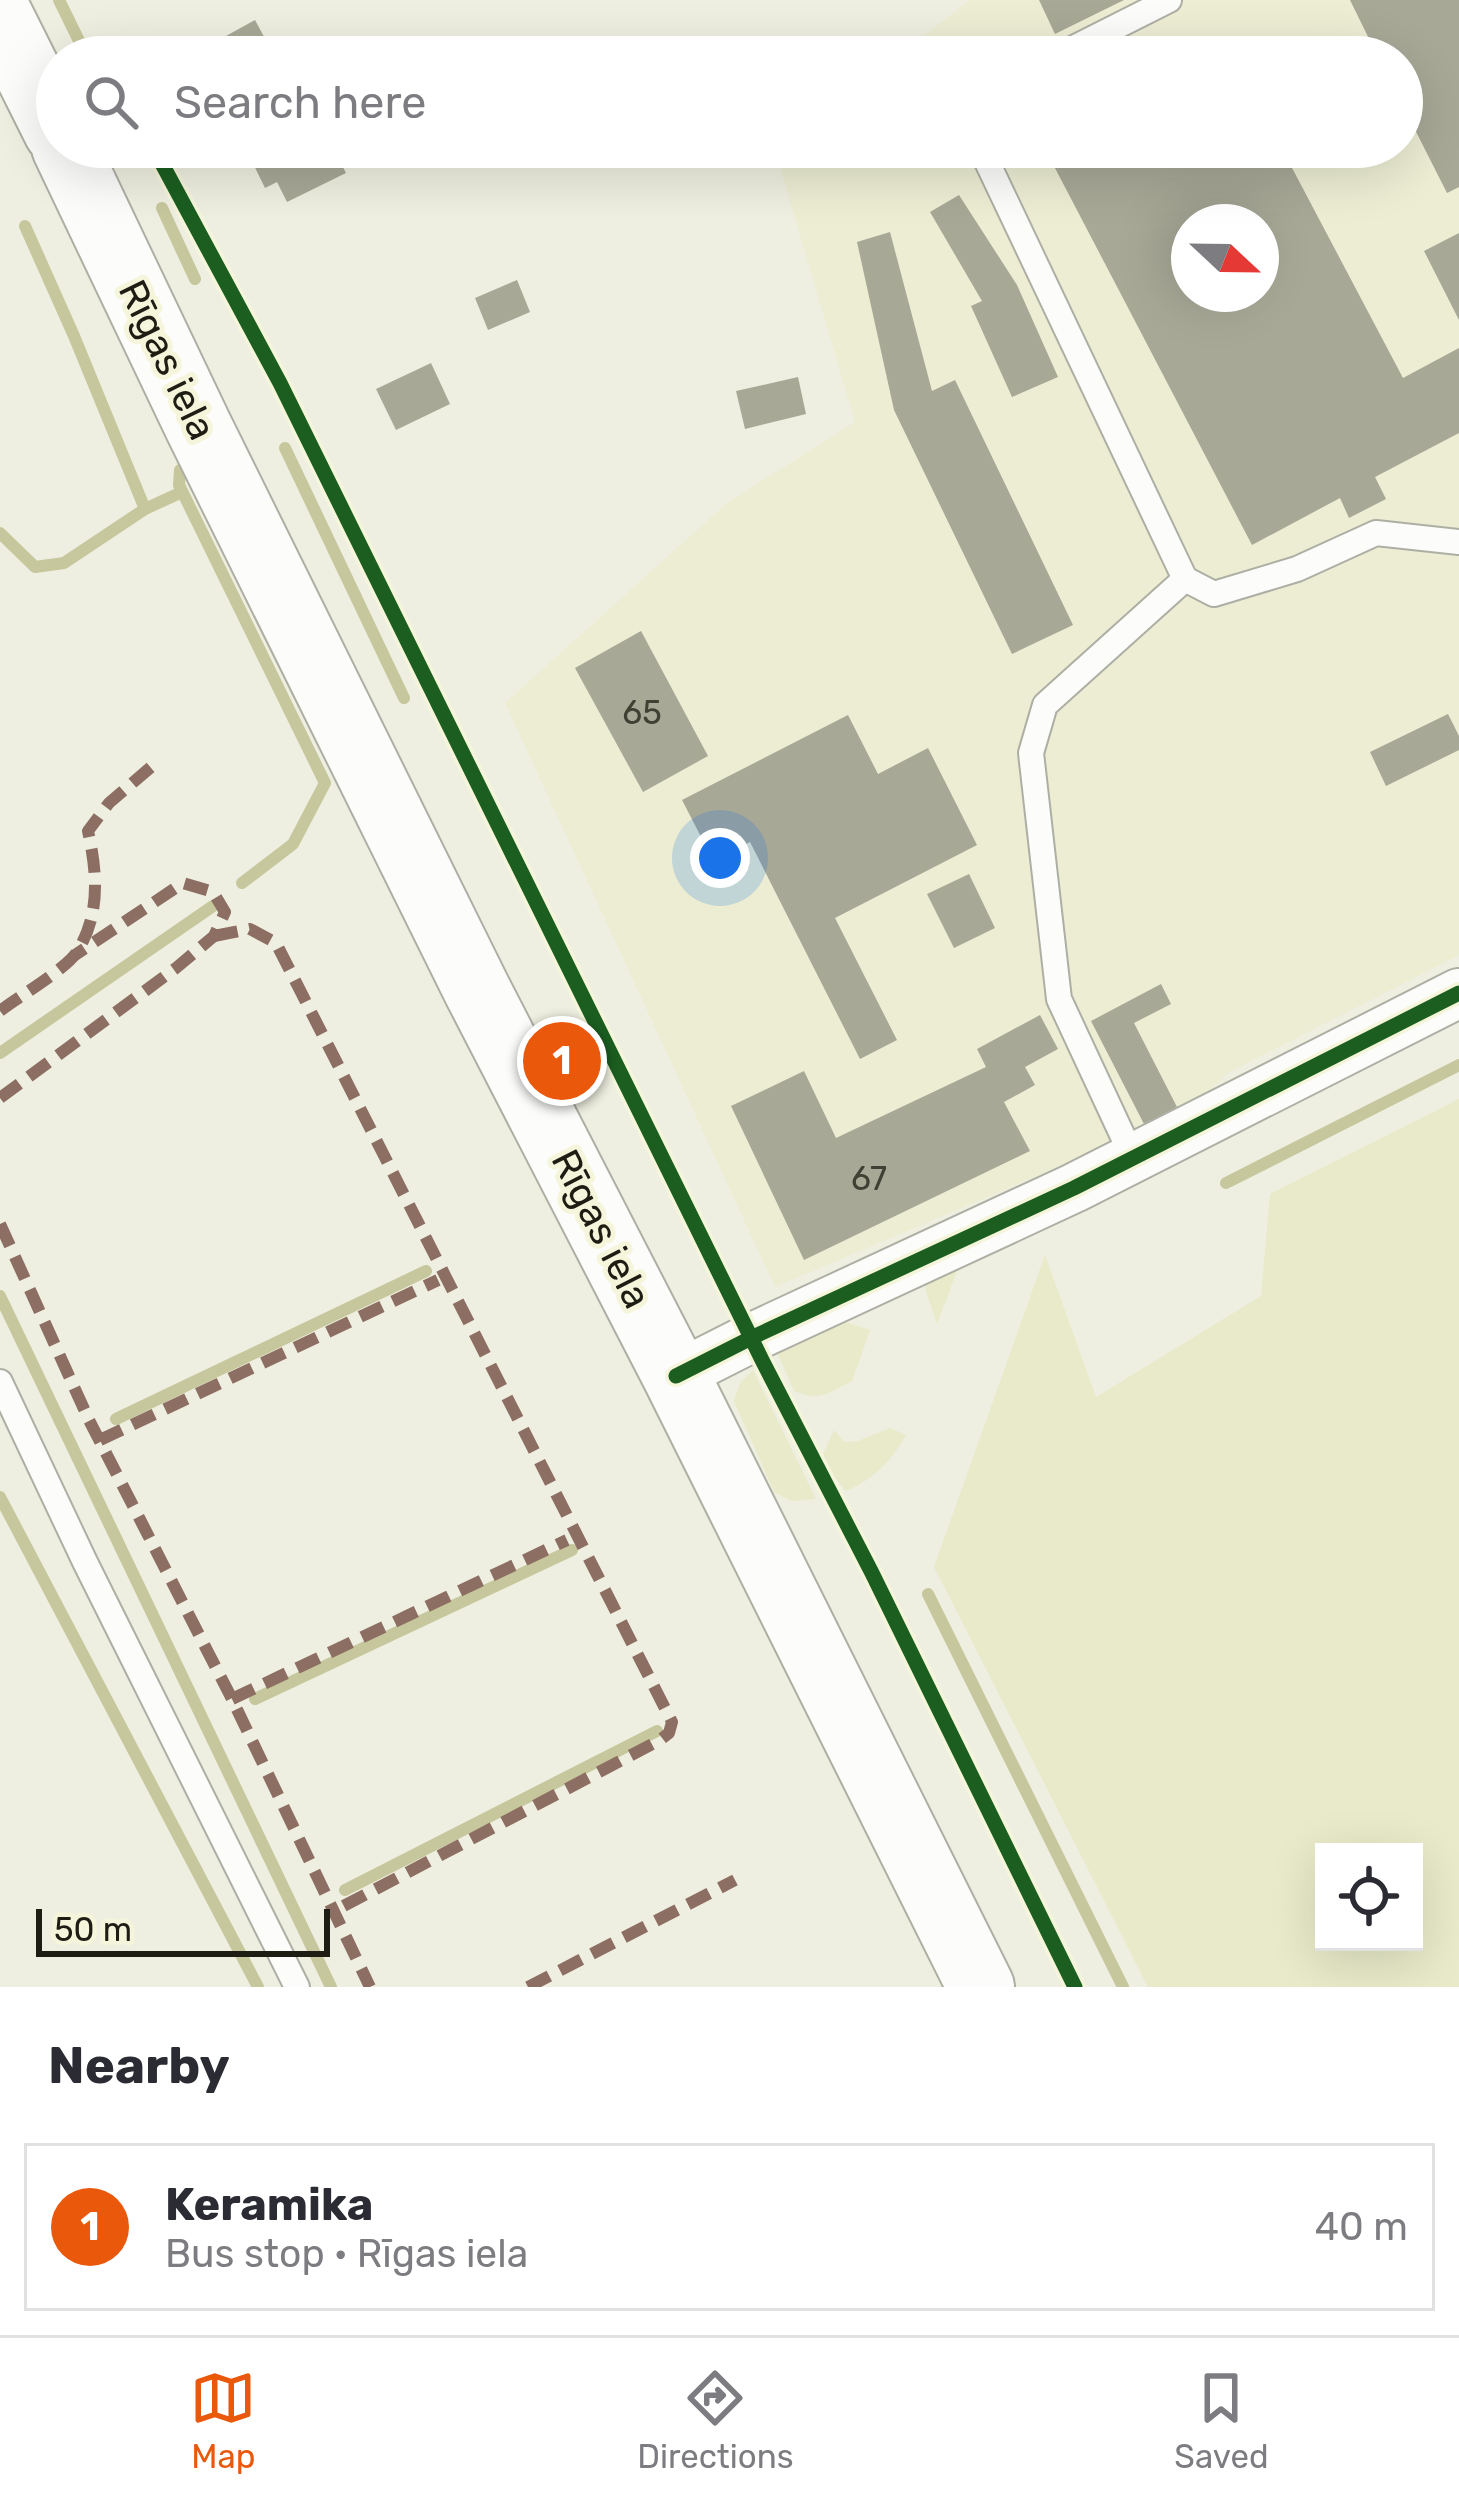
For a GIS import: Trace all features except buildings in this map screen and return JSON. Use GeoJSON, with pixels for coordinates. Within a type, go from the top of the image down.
{"type":"FeatureCollection","features":[{"type":"Feature","properties":{"kind":"main road"},"geometry":{"type":"LineString","coordinates":[[0,17],[36,89]]}},
{"type":"Feature","properties":{"kind":"main road","name":"Rīgas iela"},"geometry":{"type":"LineString","coordinates":[[75,168],[467,969],[981,1987]]}},
{"type":"Feature","properties":{"kind":"street"},"geometry":{"type":"LineString","coordinates":[[676,1376],[1074,1188],[1459,993]]}},
{"type":"Feature","properties":{"kind":"lane"},"geometry":{"type":"LineString","coordinates":[[1098,36],[1169,0]]}},
{"type":"Feature","properties":{"kind":"lane"},"geometry":{"type":"LineString","coordinates":[[990,168],[1185,579],[1214,594],[1298,569],[1376,533],[1459,542]]}},
{"type":"Feature","properties":{"kind":"lane"},"geometry":{"type":"LineString","coordinates":[[1132,1158],[1059,999],[1031,753],[1045,706],[1185,579]]}},
{"type":"Feature","properties":{"kind":"lane"},"geometry":{"type":"LineString","coordinates":[[0,1382],[297,1987]]}},
{"type":"Feature","properties":{"kind":"shaded area"},"geometry":{"type":"Polygon","coordinates":[[[970,0],[1459,0],[1459,955],[1228,1073],[1190,1111],[775,1287],[505,703],[727,503],[855,422],[780,168],[1423,168],[1423,36],[923,36],[970,0]]]}},
{"type":"Feature","properties":{"kind":"shaded area"},"geometry":{"type":"Polygon","coordinates":[[[1459,1099],[1459,1987],[1148,1987],[934,1567],[1045,1255],[1096,1397],[1261,1296],[1270,1194],[1459,1099]]]}},
{"type":"Feature","properties":{"kind":"shaded area"},"geometry":{"type":"Polygon","coordinates":[[[963,1255],[937,1324],[923,1274],[963,1255]]]}},
{"type":"Feature","properties":{"kind":"shaded area"},"geometry":{"type":"Polygon","coordinates":[[[825,1321],[870,1330],[852,1381],[818,1396],[794,1391],[773,1343],[825,1321]]]}},
{"type":"Feature","properties":{"kind":"shaded area"},"geometry":{"type":"Polygon","coordinates":[[[753,1370],[816,1499],[791,1501],[774,1492],[734,1401],[740,1383],[753,1370]]]}},
{"type":"Feature","properties":{"kind":"shaded area"},"geometry":{"type":"Polygon","coordinates":[[[890,1428],[906,1435],[894,1453],[873,1475],[846,1491],[823,1454],[834,1430],[844,1442],[890,1428]]]}},
{"type":"Feature","properties":{"kind":"waterway"},"geometry":{"type":"LineString","coordinates":[[59,0],[77,36]]}},
{"type":"Feature","properties":{"kind":"waterway"},"geometry":{"type":"LineString","coordinates":[[162,208],[195,279]]}},
{"type":"Feature","properties":{"kind":"waterway"},"geometry":{"type":"LineString","coordinates":[[25,226],[145,509]]}},
{"type":"Feature","properties":{"kind":"waterway"},"geometry":{"type":"LineString","coordinates":[[285,448],[404,698]]}},
{"type":"Feature","properties":{"kind":"waterway"},"geometry":{"type":"LineString","coordinates":[[184,468],[179,485],[325,783],[293,844],[242,883]]}},
{"type":"Feature","properties":{"kind":"waterway"},"geometry":{"type":"LineString","coordinates":[[0,533],[35,567],[64,563],[145,509],[182,492]]}},
{"type":"Feature","properties":{"kind":"waterway"},"geometry":{"type":"LineString","coordinates":[[0,1053],[213,906]]}},
{"type":"Feature","properties":{"kind":"waterway"},"geometry":{"type":"LineString","coordinates":[[1226,1183],[1459,1065]]}},
{"type":"Feature","properties":{"kind":"waterway"},"geometry":{"type":"LineString","coordinates":[[116,1419],[426,1271]]}},
{"type":"Feature","properties":{"kind":"waterway"},"geometry":{"type":"LineString","coordinates":[[0,1296],[331,1987]]}},
{"type":"Feature","properties":{"kind":"waterway"},"geometry":{"type":"LineString","coordinates":[[0,1497],[258,1987]]}},
{"type":"Feature","properties":{"kind":"waterway"},"geometry":{"type":"LineString","coordinates":[[255,1699],[572,1550]]}},
{"type":"Feature","properties":{"kind":"waterway"},"geometry":{"type":"LineString","coordinates":[[928,1594],[1123,1987]]}},
{"type":"Feature","properties":{"kind":"waterway"},"geometry":{"type":"LineString","coordinates":[[345,1890],[657,1731]]}},
{"type":"Feature","properties":{"kind":"marked path"},"geometry":{"type":"LineString","coordinates":[[0,1011],[77,952],[90,923],[95,893],[88,831],[109,803],[151,767]]}},
{"type":"Feature","properties":{"kind":"marked path"},"geometry":{"type":"LineString","coordinates":[[0,1098],[176,968],[214,936],[225,912],[213,892],[183,883],[75,955]]}},
{"type":"Feature","properties":{"kind":"marked path"},"geometry":{"type":"LineString","coordinates":[[214,936],[250,929],[276,943],[672,1722],[669,1733],[660,1740],[334,1911]]}},
{"type":"Feature","properties":{"kind":"marked path"},"geometry":{"type":"LineString","coordinates":[[0,1224],[89,1420],[232,1699],[370,1987]]}},
{"type":"Feature","properties":{"kind":"marked path"},"geometry":{"type":"LineString","coordinates":[[100,1440],[438,1280]]}},
{"type":"Feature","properties":{"kind":"marked path"},"geometry":{"type":"LineString","coordinates":[[232,1699],[567,1540]]}},
{"type":"Feature","properties":{"kind":"marked path"},"geometry":{"type":"LineString","coordinates":[[528,1987],[735,1880]]}},
{"type":"Feature","properties":{"kind":"cycle path"},"geometry":{"type":"LineString","coordinates":[[164,168],[280,383],[1075,1987]]}},
{"type":"Feature","properties":{"kind":"cycle path"},"geometry":{"type":"LineString","coordinates":[[676,1376],[1074,1188],[1459,993]]}},
{"type":"Feature","properties":{"kind":"place","name":"Keramika"},"geometry":{"type":"Point","coordinates":[562,1061]}}]}
